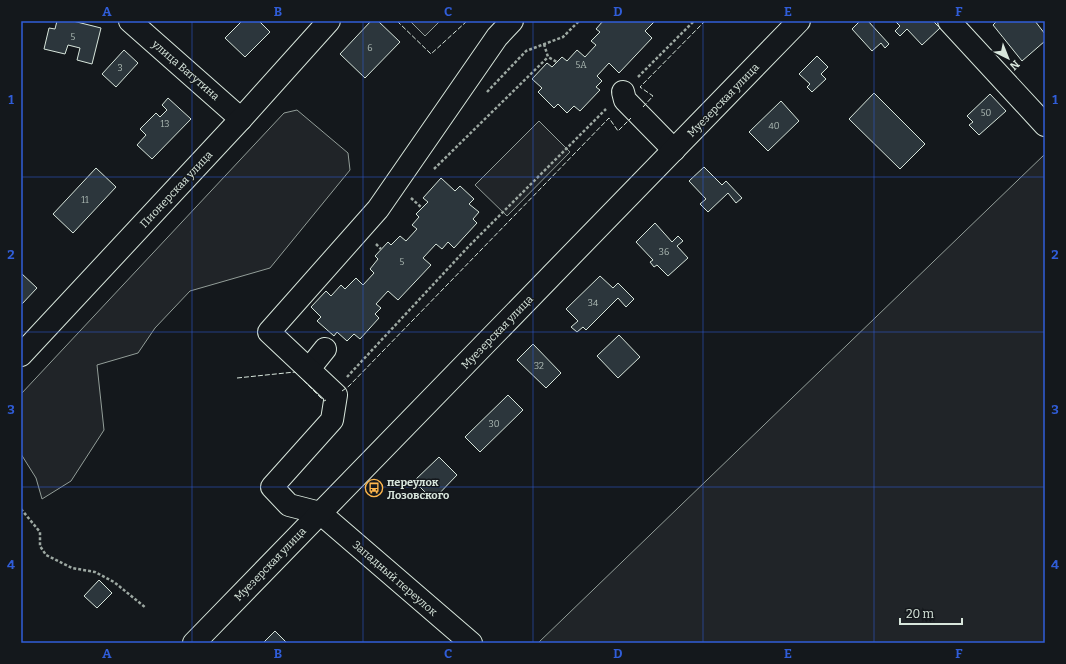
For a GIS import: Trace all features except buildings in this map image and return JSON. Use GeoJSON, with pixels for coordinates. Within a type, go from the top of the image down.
{"type":"FeatureCollection","features":[{"type":"Feature","properties":{"kind":"main road","name":"улица Ватутина"},"geometry":{"type":"LineString","coordinates":[[130,21],[241,119]]}},
{"type":"Feature","properties":{"kind":"main road","name":"Пионерская улица"},"geometry":{"type":"LineString","coordinates":[[21,355],[241,119],[329,21]]}},
{"type":"Feature","properties":{"kind":"main road"},"geometry":{"type":"LineString","coordinates":[[320,513],[289,505],[272,487],[332,420],[336,395],[269,332],[378,209],[497,37],[512,21]]}},
{"type":"Feature","properties":{"kind":"main road","name":"Муезерская улица"},"geometry":{"type":"LineString","coordinates":[[198,641],[320,513],[799,21]]}},
{"type":"Feature","properties":{"kind":"main road"},"geometry":{"type":"LineString","coordinates":[[949,21],[1045,125]]}},
{"type":"Feature","properties":{"kind":"main road"},"geometry":{"type":"LineString","coordinates":[[623,92],[625,100],[674,150]]}},
{"type":"Feature","properties":{"kind":"main road"},"geometry":{"type":"LineString","coordinates":[[309,369],[325,349]]}},
{"type":"Feature","properties":{"kind":"main road","name":"Западный переулок"},"geometry":{"type":"LineString","coordinates":[[320,513],[471,643]]}},
{"type":"Feature","properties":{"kind":"path"},"geometry":{"type":"LineString","coordinates":[[459,92],[482,98],[526,51],[563,37],[579,21]]}},
{"type":"Feature","properties":{"kind":"path"},"geometry":{"type":"LineString","coordinates":[[333,392],[469,246],[694,21]]}},
{"type":"Feature","properties":{"kind":"path"},"geometry":{"type":"LineString","coordinates":[[544,44],[548,57],[557,62]]}},
{"type":"Feature","properties":{"kind":"path"},"geometry":{"type":"LineString","coordinates":[[429,175],[548,57]]}},
{"type":"Feature","properties":{"kind":"path"},"geometry":{"type":"LineString","coordinates":[[407,203],[415,192]]}},
{"type":"Feature","properties":{"kind":"path"},"geometry":{"type":"LineString","coordinates":[[411,198],[422,208]]}},
{"type":"Feature","properties":{"kind":"path"},"geometry":{"type":"LineString","coordinates":[[370,248],[377,242],[381,249]]}},
{"type":"Feature","properties":{"kind":"path"},"geometry":{"type":"LineString","coordinates":[[21,509],[40,532],[40,546],[46,555],[72,568],[95,572],[114,582],[146,608]]}},
{"type":"Feature","properties":{"kind":"shaded area"},"geometry":{"type":"Polygon","coordinates":[[[410,21],[440,21],[425,36],[410,21]]]}},
{"type":"Feature","properties":{"kind":"shaded area"},"geometry":{"type":"Polygon","coordinates":[[[297,110],[348,153],[350,170],[270,268],[190,291],[155,328],[138,353],[97,365],[104,430],[71,481],[42,499],[36,478],[21,454],[21,394],[284,113],[297,110]]]}},
{"type":"Feature","properties":{"kind":"shaded area"},"geometry":{"type":"Polygon","coordinates":[[[539,121],[570,152],[507,216],[475,185],[539,121]]]}},
{"type":"Feature","properties":{"kind":"shaded area"},"geometry":{"type":"Polygon","coordinates":[[[1045,154],[1045,643],[538,643],[1045,154]]]}},
{"type":"Feature","properties":{"kind":"fence"},"geometry":{"type":"LineString","coordinates":[[397,21],[431,54],[467,21]]}},
{"type":"Feature","properties":{"kind":"fence"},"geometry":{"type":"LineString","coordinates":[[643,107],[653,96],[640,87],[705,21]]}},
{"type":"Feature","properties":{"kind":"fence"},"geometry":{"type":"LineString","coordinates":[[342,391],[349,386],[609,118],[618,131],[631,118]]}},
{"type":"Feature","properties":{"kind":"fence"},"geometry":{"type":"LineString","coordinates":[[237,378],[295,372],[324,401],[326,400]]}},
{"type":"Feature","properties":{"kind":"place","name":"переулок Лозовского"},"geometry":{"type":"Point","coordinates":[374,488]}}]}
